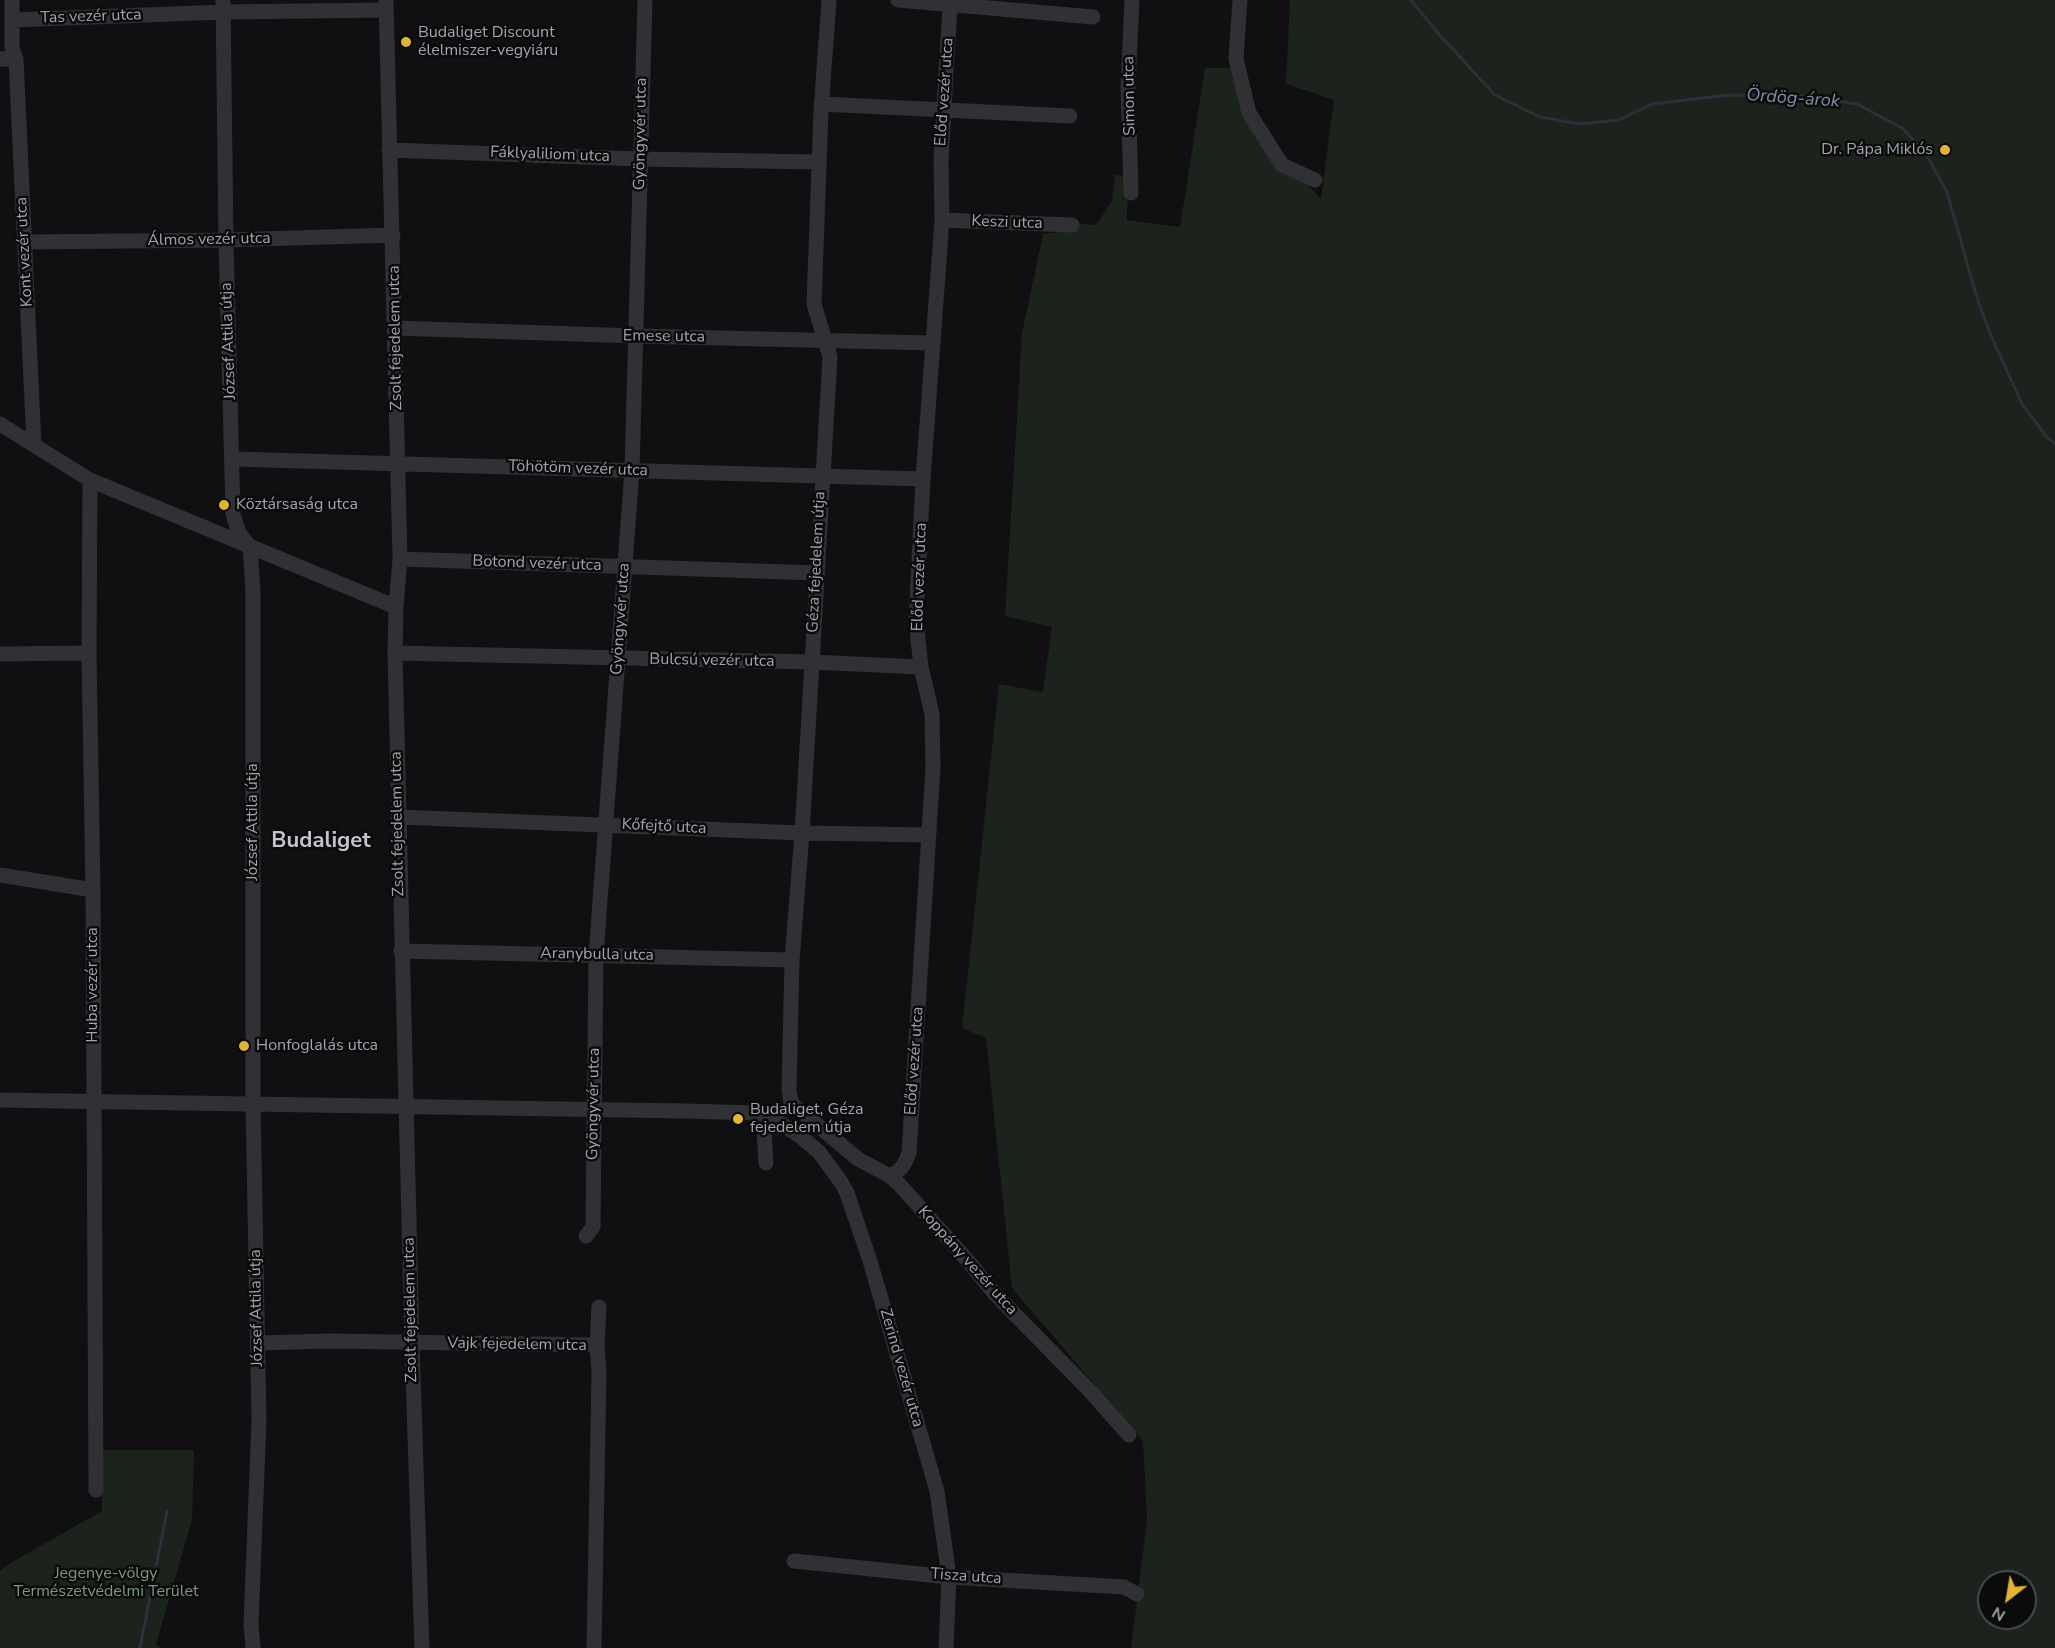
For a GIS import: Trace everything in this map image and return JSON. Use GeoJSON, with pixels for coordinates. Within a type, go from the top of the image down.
{"type":"FeatureCollection","features":[{"type":"Feature","properties":{"kind":"street","name":"Kont vezér utca"},"geometry":{"type":"LineString","coordinates":[[12,0],[17,20]]}},
{"type":"Feature","properties":{"kind":"street","name":"Kont vezér utca"},"geometry":{"type":"LineString","coordinates":[[22,0],[12,47],[16,58],[34,445]]}},
{"type":"Feature","properties":{"kind":"street","name":"Gyöngyvér utca"},"geometry":{"type":"LineString","coordinates":[[586,1236],[593,1227],[596,955],[632,470],[645,0]]}},
{"type":"Feature","properties":{"kind":"street","name":"Géza fejedelem útja"},"geometry":{"type":"LineString","coordinates":[[791,1103],[789,1090],[792,960],[802,833],[830,357],[814,304],[821,104],[829,0]]}},
{"type":"Feature","properties":{"kind":"street"},"geometry":{"type":"LineString","coordinates":[[898,0],[1093,17]]}},
{"type":"Feature","properties":{"kind":"street","name":"Simon utca"},"geometry":{"type":"LineString","coordinates":[[1131,193],[1128,86],[1132,0]]}},
{"type":"Feature","properties":{"kind":"street"},"geometry":{"type":"LineString","coordinates":[[1240,0],[1236,59],[1249,113],[1282,165],[1315,180]]}},
{"type":"Feature","properties":{"kind":"street","name":"Tas vezér utca"},"geometry":{"type":"LineString","coordinates":[[17,20],[223,6],[386,5]]}},
{"type":"Feature","properties":{"kind":"street","name":"Zsolt fejedelem utca"},"geometry":{"type":"LineString","coordinates":[[386,5],[399,464],[400,559],[394,653],[422,1648]]}},
{"type":"Feature","properties":{"kind":"street","name":"Előd vezér utca"},"geometry":{"type":"LineString","coordinates":[[890,1176],[904,1166],[909,1153],[933,767],[932,714],[921,667],[916,620],[923,479],[942,220],[941,159],[950,5]]}},
{"type":"Feature","properties":{"kind":"street","name":"József Attila útja"},"geometry":{"type":"LineString","coordinates":[[223,6],[233,514],[239,533],[250,547],[253,592],[253,1103],[258,1343],[258,1473],[250,1624],[253,1648]]}},
{"type":"Feature","properties":{"kind":"street"},"geometry":{"type":"LineString","coordinates":[[0,59],[16,58]]}},
{"type":"Feature","properties":{"kind":"street"},"geometry":{"type":"LineString","coordinates":[[821,104],[1070,116]]}},
{"type":"Feature","properties":{"kind":"street","name":"Fáklyaliliom utca"},"geometry":{"type":"LineString","coordinates":[[390,150],[640,159],[819,162]]}},
{"type":"Feature","properties":{"kind":"street","name":"Keszi utca"},"geometry":{"type":"LineString","coordinates":[[942,220],[1072,225]]}},
{"type":"Feature","properties":{"kind":"street","name":"Álmos vezér utca"},"geometry":{"type":"LineString","coordinates":[[25,242],[226,240],[393,235]]}},
{"type":"Feature","properties":{"kind":"street","name":"Emese utca"},"geometry":{"type":"LineString","coordinates":[[395,328],[933,343]]}},
{"type":"Feature","properties":{"kind":"street"},"geometry":{"type":"LineString","coordinates":[[0,424],[90,480],[396,607]]}},
{"type":"Feature","properties":{"kind":"street","name":"Töhötöm vezér utca"},"geometry":{"type":"LineString","coordinates":[[233,459],[923,479]]}},
{"type":"Feature","properties":{"kind":"street","name":"Huba vezér utca"},"geometry":{"type":"LineString","coordinates":[[90,480],[89,653],[93,890],[96,1490]]}},
{"type":"Feature","properties":{"kind":"street","name":"Botond vezér utca"},"geometry":{"type":"LineString","coordinates":[[400,559],[817,573]]}},
{"type":"Feature","properties":{"kind":"street"},"geometry":{"type":"LineString","coordinates":[[0,654],[89,653]]}},
{"type":"Feature","properties":{"kind":"street","name":"Bulcsú vezér utca"},"geometry":{"type":"LineString","coordinates":[[394,653],[811,662],[921,667]]}},
{"type":"Feature","properties":{"kind":"street","name":"Kőfejtő utca"},"geometry":{"type":"LineString","coordinates":[[398,818],[802,833],[929,835]]}},
{"type":"Feature","properties":{"kind":"street"},"geometry":{"type":"LineString","coordinates":[[0,875],[93,890]]}},
{"type":"Feature","properties":{"kind":"street","name":"Aranybulla utca"},"geometry":{"type":"LineString","coordinates":[[401,951],[792,960]]}},
{"type":"Feature","properties":{"kind":"street"},"geometry":{"type":"LineString","coordinates":[[0,1100],[594,1109],[770,1117],[791,1103]]}},
{"type":"Feature","properties":{"kind":"street","name":"Koppány vezér utca"},"geometry":{"type":"LineString","coordinates":[[791,1103],[858,1159],[890,1176],[968,1261],[994,1294],[1130,1435]]}},
{"type":"Feature","properties":{"kind":"street"},"geometry":{"type":"LineString","coordinates":[[766,1163],[770,1117]]}},
{"type":"Feature","properties":{"kind":"street","name":"Zerind vezér utca"},"geometry":{"type":"LineString","coordinates":[[770,1117],[800,1136],[819,1152],[842,1182],[852,1205],[936,1491],[949,1577],[946,1648]]}},
{"type":"Feature","properties":{"kind":"street"},"geometry":{"type":"LineString","coordinates":[[594,1648],[599,1307]]}},
{"type":"Feature","properties":{"kind":"street","name":"Vajk fejedelem utca"},"geometry":{"type":"LineString","coordinates":[[258,1343],[329,1341],[597,1345]]}},
{"type":"Feature","properties":{"kind":"street","name":"Tisza utca"},"geometry":{"type":"LineString","coordinates":[[794,1561],[949,1577],[1124,1587],[1137,1594]]}},
{"type":"Feature","properties":{"kind":"green space"},"geometry":{"type":"Polygon","coordinates":[[[1290,0],[2055,0],[2055,1648],[1131,1648],[1147,1520],[1143,1441],[1012,1288],[986,1038],[962,1028],[999,684],[1043,692],[1052,627],[1005,616],[1022,333],[1043,234],[1075,230],[1077,223],[1096,225],[1112,201],[1115,175],[1128,176],[1127,220],[1180,227],[1205,68],[1233,68],[1267,141],[1321,199],[1334,100],[1286,84],[1290,0]]]}},
{"type":"Feature","properties":{"kind":"green space","name":"Jegenye-völgy Természetvédelmi Terület"},"geometry":{"type":"Polygon","coordinates":[[[102,1450],[194,1450],[192,1520],[156,1644],[160,1648],[0,1648],[0,1571],[102,1511],[102,1450]]]}},
{"type":"Feature","properties":{"kind":"waterway","name":"Ördög-árok"},"geometry":{"type":"LineString","coordinates":[[1411,0],[1495,95],[1540,117],[1580,124],[1619,120],[1652,104],[1728,95],[1804,96],[1857,104],[1902,128],[1926,154],[1947,192],[1977,298],[1992,338],[2022,404],[2046,436],[2055,444]]}},
{"type":"Feature","properties":{"kind":"waterway"},"geometry":{"type":"LineString","coordinates":[[140,1648],[167,1511]]}},
{"type":"Feature","properties":{"kind":"place","name":"Budaliget Discount élelmiszer-vegyiáru"},"geometry":{"type":"Point","coordinates":[406,42]}},
{"type":"Feature","properties":{"kind":"place","name":"Dr. Pápa Miklós"},"geometry":{"type":"Point","coordinates":[1945,150]}},
{"type":"Feature","properties":{"kind":"place","name":"Köztársaság utca"},"geometry":{"type":"Point","coordinates":[224,505]}},
{"type":"Feature","properties":{"kind":"place","name":"Honfoglalás utca"},"geometry":{"type":"Point","coordinates":[244,1046]}},
{"type":"Feature","properties":{"kind":"place","name":"Budaliget, Géza fejedelem útja"},"geometry":{"type":"Point","coordinates":[738,1119]}},
{"type":"Feature","properties":{"kind":"district","name":"Budaliget"},"geometry":{"type":"Point","coordinates":[321,842]}}]}
